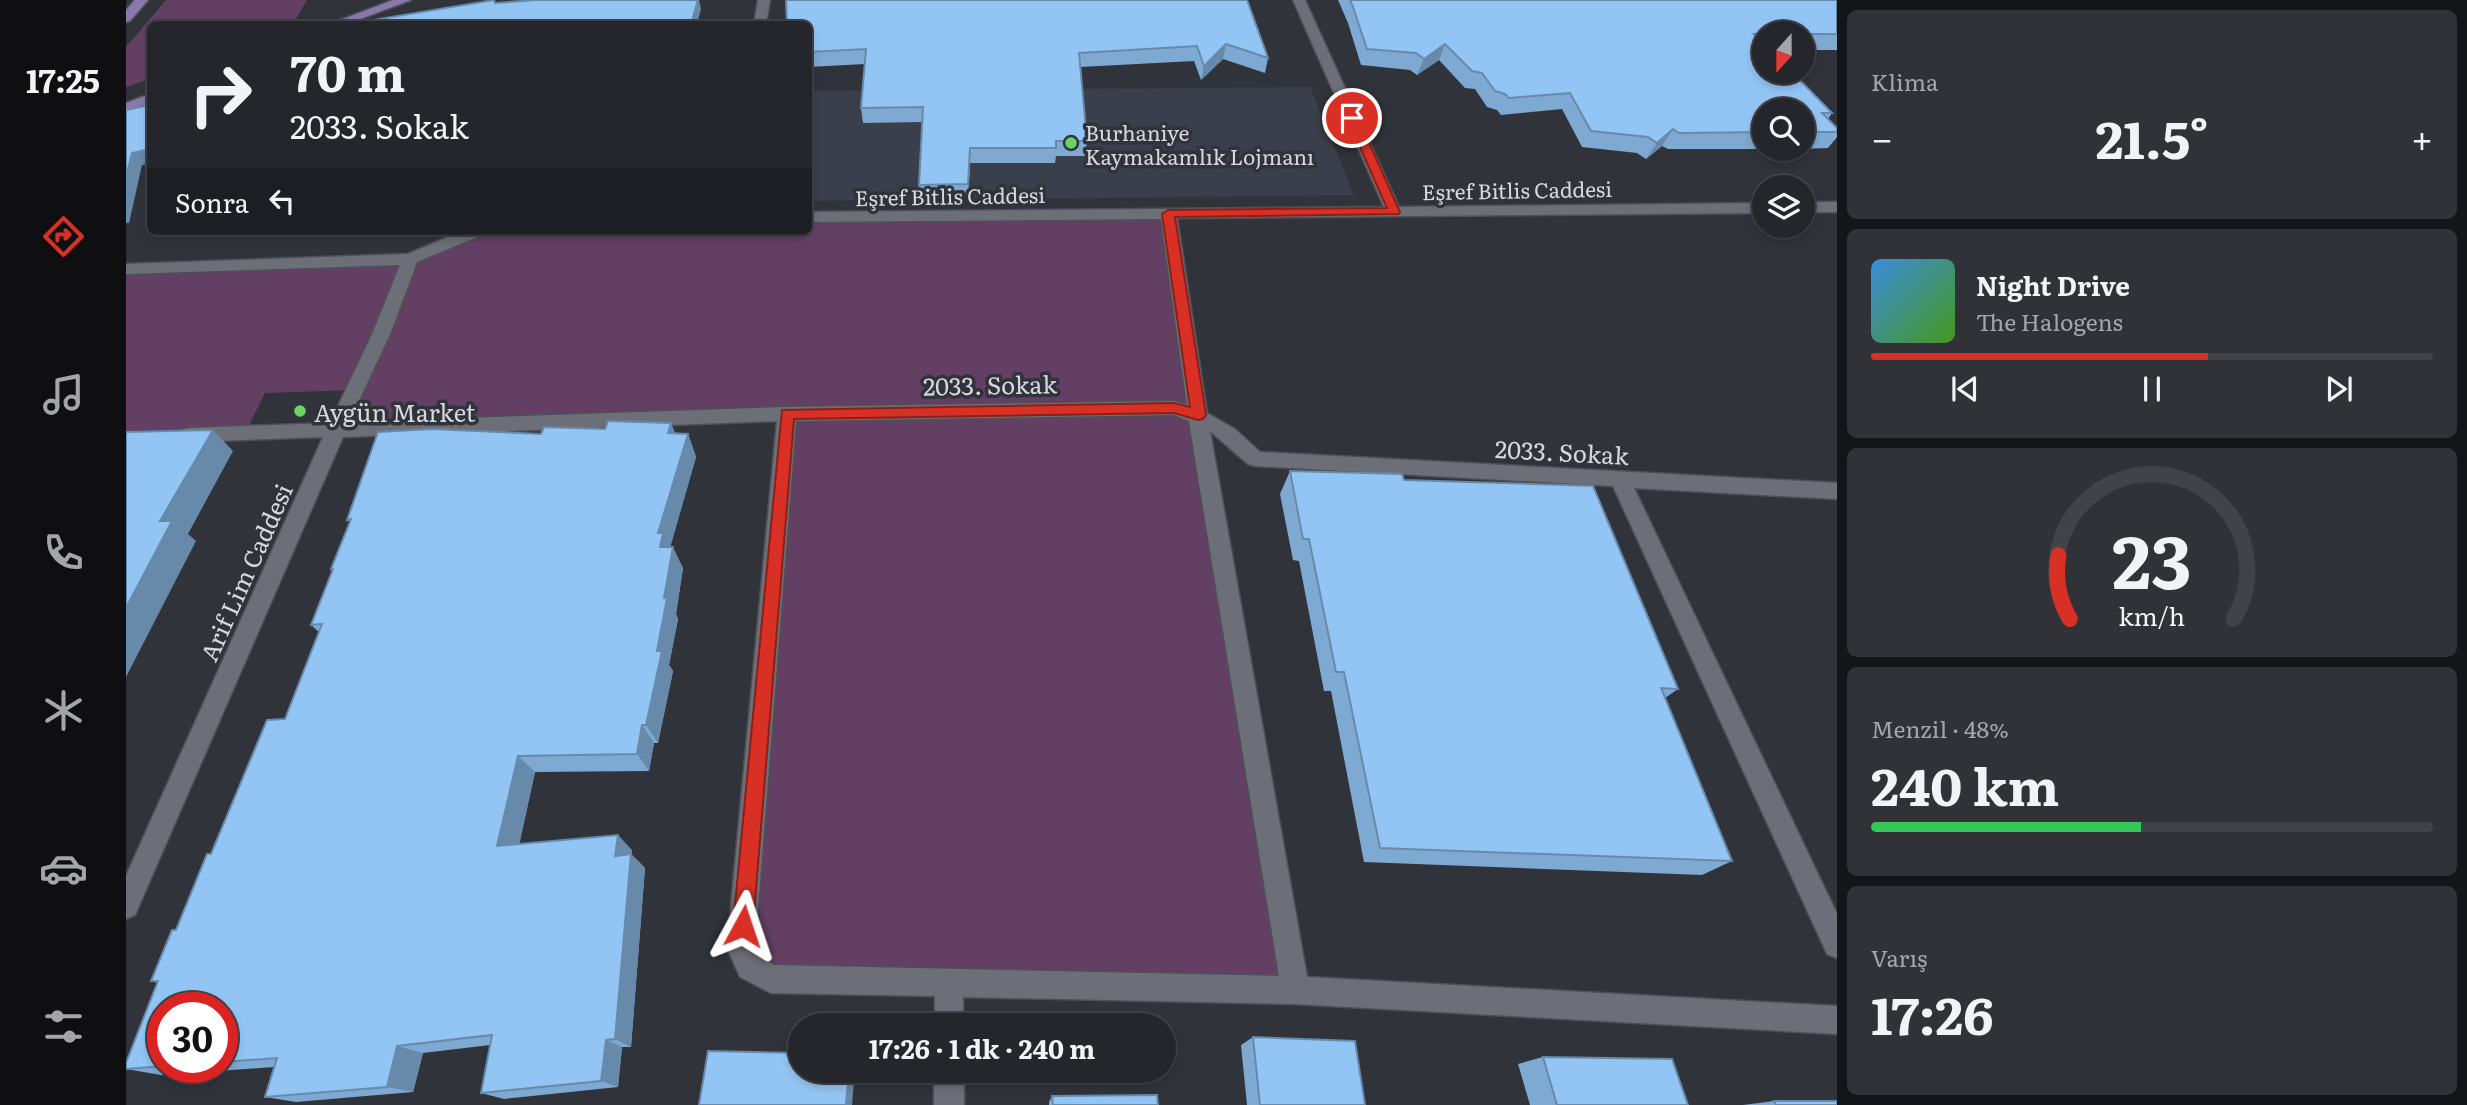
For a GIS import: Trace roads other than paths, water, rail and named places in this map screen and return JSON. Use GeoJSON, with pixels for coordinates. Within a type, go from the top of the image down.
{"type":"FeatureCollection","features":[{"type":"Feature","properties":{"kind":"main road"},"geometry":{"type":"LineString","coordinates":[[126,18],[142,0]]}},
{"type":"Feature","properties":{"kind":"main road"},"geometry":{"type":"LineString","coordinates":[[345,21],[405,0]]}},
{"type":"Feature","properties":{"kind":"main road"},"geometry":{"type":"LineString","coordinates":[[126,108],[147,99]]}},
{"type":"Feature","properties":{"kind":"street"},"geometry":{"type":"LineString","coordinates":[[760,21],[764,0]]}},
{"type":"Feature","properties":{"kind":"street"},"geometry":{"type":"LineString","coordinates":[[1299,0],[1394,212]]}},
{"type":"Feature","properties":{"kind":"street"},"geometry":{"type":"LineString","coordinates":[[1815,207],[1837,207]]}},
{"type":"Feature","properties":{"kind":"street","name":"Eşref Bitlis Caddesi"},"geometry":{"type":"LineString","coordinates":[[812,217],[1752,208]]}},
{"type":"Feature","properties":{"kind":"street"},"geometry":{"type":"LineString","coordinates":[[1168,214],[1198,415],[1295,990]]}},
{"type":"Feature","properties":{"kind":"street"},"geometry":{"type":"LineString","coordinates":[[126,269],[410,259],[467,235]]}},
{"type":"Feature","properties":{"kind":"street","name":"Arif Lim Caddesi"},"geometry":{"type":"LineString","coordinates":[[126,906],[382,332],[410,259]]}},
{"type":"Feature","properties":{"kind":"street","name":"2033. Sokak"},"geometry":{"type":"LineString","coordinates":[[166,435],[787,414],[1174,408],[1198,415],[1240,442],[1255,459],[1837,491]]}},
{"type":"Feature","properties":{"kind":"street"},"geometry":{"type":"LineString","coordinates":[[787,414],[741,947],[750,967],[771,979],[949,985],[1295,990],[1837,1020]]}},
{"type":"Feature","properties":{"kind":"street"},"geometry":{"type":"LineString","coordinates":[[1620,480],[1837,944]]}},
{"type":"Feature","properties":{"kind":"street"},"geometry":{"type":"LineString","coordinates":[[949,985],[949,1013]]}},
{"type":"Feature","properties":{"kind":"street"},"geometry":{"type":"LineString","coordinates":[[949,1083],[949,1105]]}},
{"type":"Feature","properties":{"kind":"place","name":"Burhaniye Kaymakamlık Lojmanı"},"geometry":{"type":"Point","coordinates":[1071,143]}},
{"type":"Feature","properties":{"kind":"place","name":"Aygün Market"},"geometry":{"type":"Point","coordinates":[300,411]}}]}
